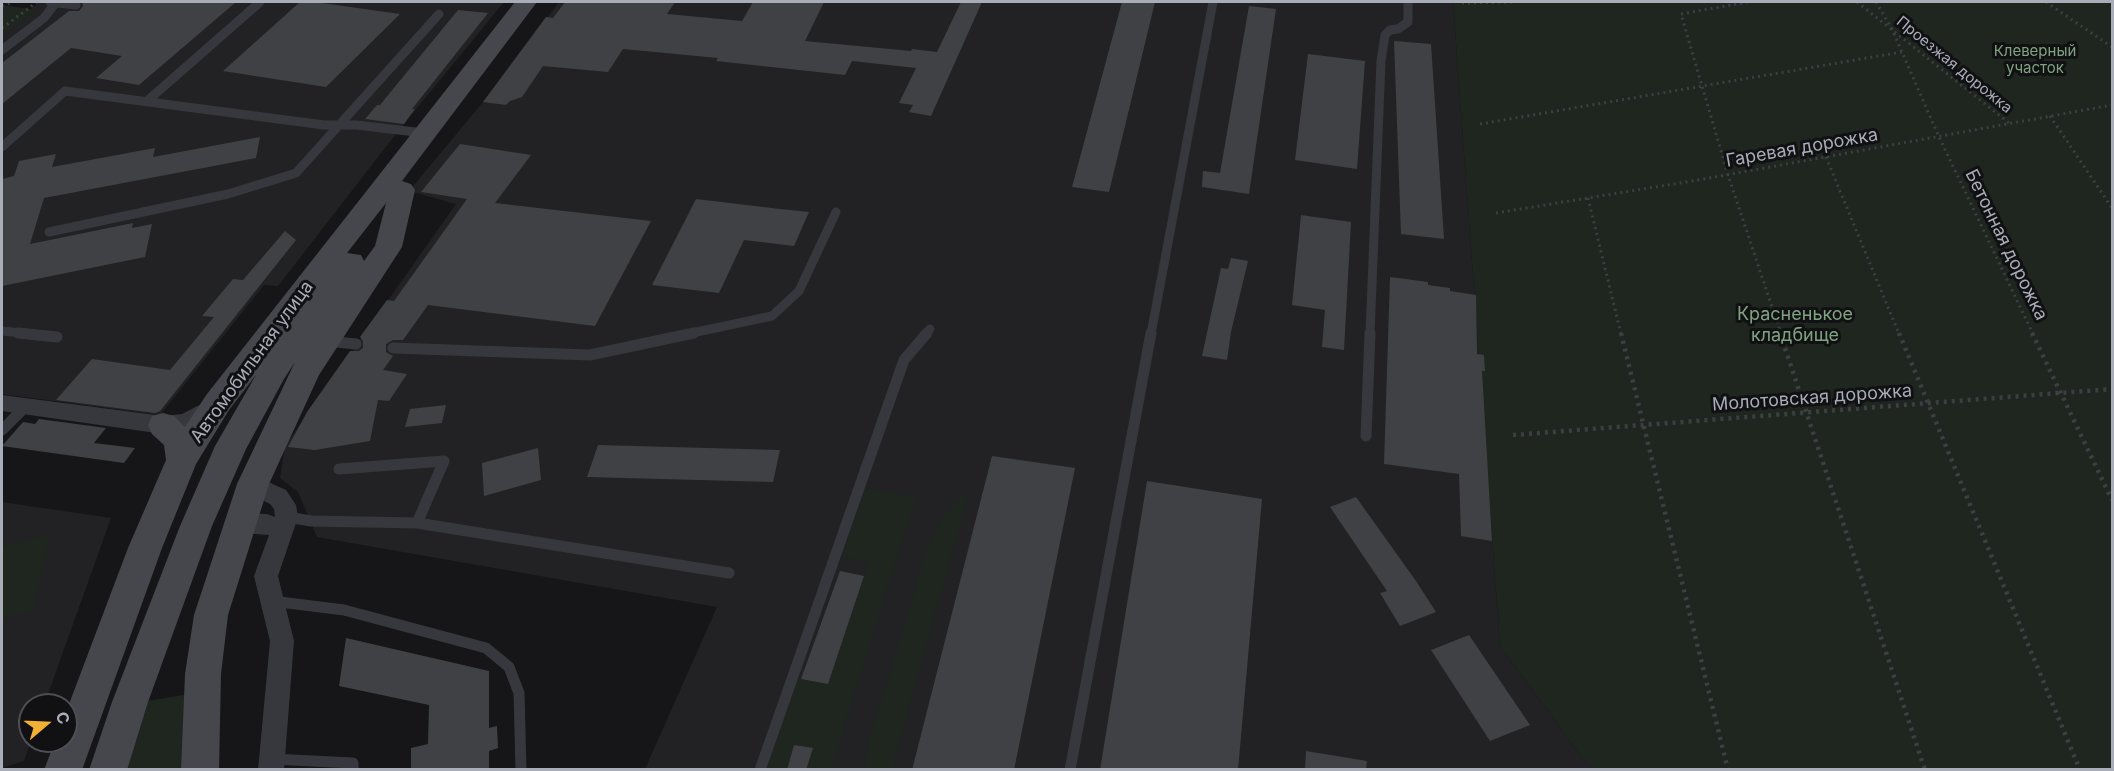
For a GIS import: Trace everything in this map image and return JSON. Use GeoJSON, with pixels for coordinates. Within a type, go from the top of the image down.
{"type":"FeatureCollection","features":[{"type":"Feature","properties":{"kind":"main road","name":"Автомобильная улица"},"geometry":{"type":"LineString","coordinates":[[63,770],[145,548],[182,460],[218,402],[526,2]]}},
{"type":"Feature","properties":{"kind":"main road","name":"Автомобильная улица"},"geometry":{"type":"LineString","coordinates":[[108,770],[130,702],[196,526],[231,446],[273,371],[402,190],[544,2]]}},
{"type":"Feature","properties":{"kind":"main road"},"geometry":{"type":"LineString","coordinates":[[200,770],[202,674],[211,615],[253,484],[306,370],[388,247],[402,190]]}},
{"type":"Feature","properties":{"kind":"main road"},"geometry":{"type":"LineString","coordinates":[[163,425],[176,437],[180,445],[182,460]]}},
{"type":"Feature","properties":{"kind":"street"},"geometry":{"type":"LineString","coordinates":[[2,403],[163,425],[186,422],[218,402]]}},
{"type":"Feature","properties":{"kind":"street"},"geometry":{"type":"LineString","coordinates":[[253,484],[278,497],[285,505],[284,524],[266,576],[282,640],[271,764]]}},
{"type":"Feature","properties":{"kind":"street"},"geometry":{"type":"LineString","coordinates":[[241,524],[284,524]]}},
{"type":"Feature","properties":{"kind":"lane"},"geometry":{"type":"LineString","coordinates":[[2,50],[44,18],[53,2],[76,5]]}},
{"type":"Feature","properties":{"kind":"lane"},"geometry":{"type":"LineString","coordinates":[[146,102],[260,2]]}},
{"type":"Feature","properties":{"kind":"lane"},"geometry":{"type":"LineString","coordinates":[[1070,770],[1213,2]]}},
{"type":"Feature","properties":{"kind":"lane"},"geometry":{"type":"LineString","coordinates":[[1366,436],[1381,61],[1385,35],[1390,30],[1398,29],[1408,22],[1408,2]]}},
{"type":"Feature","properties":{"kind":"lane"},"geometry":{"type":"LineString","coordinates":[[49,232],[228,194],[296,173],[439,14]]}},
{"type":"Feature","properties":{"kind":"lane"},"geometry":{"type":"LineString","coordinates":[[2,147],[64,91],[338,125],[424,133]]}},
{"type":"Feature","properties":{"kind":"lane"},"geometry":{"type":"LineString","coordinates":[[393,348],[590,356],[772,316],[800,291],[836,212]]}},
{"type":"Feature","properties":{"kind":"lane"},"geometry":{"type":"LineString","coordinates":[[760,770],[904,360],[930,329]]}},
{"type":"Feature","properties":{"kind":"lane"},"geometry":{"type":"LineString","coordinates":[[2,331],[57,337]]}},
{"type":"Feature","properties":{"kind":"lane"},"geometry":{"type":"LineString","coordinates":[[325,341],[356,344]]}},
{"type":"Feature","properties":{"kind":"lane"},"geometry":{"type":"LineString","coordinates":[[2,430],[26,406]]}},
{"type":"Feature","properties":{"kind":"lane"},"geometry":{"type":"LineString","coordinates":[[339,469],[444,461],[417,523]]}},
{"type":"Feature","properties":{"kind":"lane"},"geometry":{"type":"LineString","coordinates":[[284,524],[311,521],[417,523],[729,573]]}},
{"type":"Feature","properties":{"kind":"lane"},"geometry":{"type":"LineString","coordinates":[[272,601],[344,610],[486,648],[509,667],[519,693],[521,770]]}},
{"type":"Feature","properties":{"kind":"lane"},"geometry":{"type":"LineString","coordinates":[[271,764],[353,763],[353,770]]}},
{"type":"Feature","properties":{"kind":"path"},"geometry":{"type":"LineString","coordinates":[[2,6],[13,2]]}},
{"type":"Feature","properties":{"kind":"path"},"geometry":{"type":"LineString","coordinates":[[2,28],[38,2]]}},
{"type":"Feature","properties":{"kind":"path"},"geometry":{"type":"LineString","coordinates":[[1462,3],[1514,2]]}},
{"type":"Feature","properties":{"kind":"path"},"geometry":{"type":"LineString","coordinates":[[1748,2],[1681,14],[1728,175],[1924,770]]}},
{"type":"Feature","properties":{"kind":"path","name":"Проезжая дорожка"},"geometry":{"type":"LineString","coordinates":[[1857,2],[2009,123]]}},
{"type":"Feature","properties":{"kind":"path","name":"Бетонная дорожка"},"geometry":{"type":"LineString","coordinates":[[1876,2],[1892,29],[1939,137],[2063,392],[2112,500]]}},
{"type":"Feature","properties":{"kind":"path"},"geometry":{"type":"LineString","coordinates":[[2046,2],[2112,47]]}},
{"type":"Feature","properties":{"kind":"path"},"geometry":{"type":"LineString","coordinates":[[1480,124],[1902,52]]}},
{"type":"Feature","properties":{"kind":"path","name":"Гаревая дорожка"},"geometry":{"type":"LineString","coordinates":[[1496,213],[1728,175],[2112,105]]}},
{"type":"Feature","properties":{"kind":"path"},"geometry":{"type":"LineString","coordinates":[[2050,116],[2112,208]]}},
{"type":"Feature","properties":{"kind":"path"},"geometry":{"type":"LineString","coordinates":[[1826,157],[2080,770]]}},
{"type":"Feature","properties":{"kind":"path"},"geometry":{"type":"LineString","coordinates":[[1588,198],[1728,770]]}},
{"type":"Feature","properties":{"kind":"path","name":"Молотовская дорожка"},"geometry":{"type":"LineString","coordinates":[[1513,435],[2112,389]]}},
{"type":"Feature","properties":{"kind":"shaded area"},"geometry":{"type":"Polygon","coordinates":[[[40,2],[504,2],[399,130],[278,286],[264,285],[160,415],[2,394],[2,30],[40,2]]]}},
{"type":"Feature","properties":{"kind":"shaded area"},"geometry":{"type":"Polygon","coordinates":[[[559,2],[1453,2],[1500,646],[1581,756],[1596,769],[645,769],[717,607],[317,537],[298,492],[280,478],[285,446],[456,204],[409,191],[483,102],[559,2]]]}},
{"type":"Feature","properties":{"kind":"shaded area"},"geometry":{"type":"Polygon","coordinates":[[[2,502],[111,518],[48,693],[18,693],[18,753],[27,753],[24,761],[2,768],[2,502]]]}},
{"type":"Feature","properties":{"kind":"green space","name":"Красненькое кладбище"},"geometry":{"type":"Polygon","coordinates":[[[1453,2],[2112,2],[2112,769],[1596,770],[1581,756],[1500,646],[1453,2]]]}},
{"type":"Feature","properties":{"kind":"green space"},"geometry":{"type":"Polygon","coordinates":[[[2,5],[36,10],[2,36],[2,5]]]}},
{"type":"Feature","properties":{"kind":"green space"},"geometry":{"type":"Polygon","coordinates":[[[865,488],[916,497],[831,769],[765,770],[795,682],[801,679],[828,684],[869,563],[842,557],[865,488]]]}},
{"type":"Feature","properties":{"kind":"green space"},"geometry":{"type":"Polygon","coordinates":[[[970,488],[892,769],[865,769],[866,751],[928,546],[944,516],[970,488]]]}},
{"type":"Feature","properties":{"kind":"green space"},"geometry":{"type":"Polygon","coordinates":[[[50,534],[33,611],[2,619],[2,547],[50,534]]]}},
{"type":"Feature","properties":{"kind":"green space"},"geometry":{"type":"Polygon","coordinates":[[[190,694],[192,769],[125,770],[146,701],[190,694]]]}},
{"type":"Feature","properties":{"kind":"building"},"geometry":{"type":"Polygon","coordinates":[[[82,2],[236,2],[139,85],[96,78],[122,56],[71,48],[2,104],[2,63],[69,11],[79,11],[83,6],[82,2]]]}},
{"type":"Feature","properties":{"kind":"building"},"geometry":{"type":"Polygon","coordinates":[[[300,2],[400,14],[326,87],[223,71],[300,2]]]}},
{"type":"Feature","properties":{"kind":"building"},"geometry":{"type":"Polygon","coordinates":[[[565,2],[675,2],[667,14],[742,21],[753,2],[824,2],[805,41],[937,52],[961,2],[982,2],[931,116],[909,112],[913,105],[899,103],[916,68],[852,61],[845,75],[716,61],[718,58],[623,49],[608,72],[543,66],[522,97],[506,105],[483,102],[546,17],[553,18],[565,2]]]}},
{"type":"Feature","properties":{"kind":"building"},"geometry":{"type":"Polygon","coordinates":[[[1122,2],[1155,2],[1109,192],[1072,187],[1122,2]]]}},
{"type":"Feature","properties":{"kind":"building"},"geometry":{"type":"Polygon","coordinates":[[[1249,6],[1276,9],[1249,194],[1202,187],[1203,171],[1220,173],[1249,6]]]}},
{"type":"Feature","properties":{"kind":"building"},"geometry":{"type":"Polygon","coordinates":[[[458,10],[488,13],[412,109],[415,109],[404,124],[365,119],[377,105],[380,105],[458,10]]]}},
{"type":"Feature","properties":{"kind":"building"},"geometry":{"type":"Polygon","coordinates":[[[1394,41],[1431,44],[1444,239],[1401,234],[1394,41]]]}},
{"type":"Feature","properties":{"kind":"building"},"geometry":{"type":"Polygon","coordinates":[[[1308,54],[1365,61],[1357,169],[1295,160],[1308,54]]]}},
{"type":"Feature","properties":{"kind":"building"},"geometry":{"type":"Polygon","coordinates":[[[260,137],[256,158],[44,198],[30,244],[133,223],[132,228],[152,224],[145,257],[2,286],[2,179],[14,176],[19,161],[56,154],[52,167],[155,148],[153,157],[260,137]]]}},
{"type":"Feature","properties":{"kind":"building"},"geometry":{"type":"Polygon","coordinates":[[[460,144],[531,155],[495,203],[651,221],[595,326],[428,305],[403,340],[393,340],[386,344],[386,352],[393,356],[383,370],[407,374],[389,401],[378,400],[370,441],[315,450],[288,447],[307,412],[350,351],[359,351],[363,348],[363,341],[360,337],[387,300],[394,301],[467,199],[421,192],[460,144]]]}},
{"type":"Feature","properties":{"kind":"building"},"geometry":{"type":"Polygon","coordinates":[[[696,199],[809,212],[794,246],[744,240],[719,293],[652,285],[696,199]]]}},
{"type":"Feature","properties":{"kind":"building"},"geometry":{"type":"Polygon","coordinates":[[[1301,215],[1351,222],[1344,350],[1322,347],[1325,310],[1292,305],[1301,215]]]}},
{"type":"Feature","properties":{"kind":"building"},"geometry":{"type":"Polygon","coordinates":[[[285,231],[296,240],[160,411],[155,413],[56,400],[92,359],[170,370],[214,317],[202,316],[233,279],[243,280],[285,231]]]}},
{"type":"Feature","properties":{"kind":"building"},"geometry":{"type":"Polygon","coordinates":[[[1231,258],[1248,261],[1231,332],[1227,360],[1202,356],[1221,268],[1228,269],[1231,258]]]}},
{"type":"Feature","properties":{"kind":"building"},"geometry":{"type":"Polygon","coordinates":[[[1390,277],[1428,282],[1428,285],[1450,288],[1450,291],[1476,295],[1477,354],[1484,355],[1485,371],[1482,371],[1492,541],[1461,536],[1459,474],[1384,464],[1390,277]]]}},
{"type":"Feature","properties":{"kind":"building"},"geometry":{"type":"Polygon","coordinates":[[[446,405],[442,423],[405,427],[410,409],[446,405]]]}},
{"type":"Feature","properties":{"kind":"building"},"geometry":{"type":"Polygon","coordinates":[[[39,419],[106,428],[94,443],[135,448],[124,463],[2,446],[23,422],[35,424],[39,419]]]}},
{"type":"Feature","properties":{"kind":"building"},"geometry":{"type":"Polygon","coordinates":[[[598,445],[780,450],[773,482],[587,477],[598,445]]]}},
{"type":"Feature","properties":{"kind":"building"},"geometry":{"type":"Polygon","coordinates":[[[538,448],[541,480],[484,496],[482,463],[538,448]]]}},
{"type":"Feature","properties":{"kind":"building"},"geometry":{"type":"Polygon","coordinates":[[[992,456],[1075,468],[1014,770],[912,770],[992,456]]]}},
{"type":"Feature","properties":{"kind":"building"},"geometry":{"type":"Polygon","coordinates":[[[1147,481],[1262,499],[1238,770],[1100,770],[1147,481]]]}},
{"type":"Feature","properties":{"kind":"building"},"geometry":{"type":"Polygon","coordinates":[[[1356,497],[1436,612],[1400,626],[1380,593],[1387,591],[1330,507],[1356,497]]]}},
{"type":"Feature","properties":{"kind":"building"},"geometry":{"type":"Polygon","coordinates":[[[840,571],[864,576],[828,684],[801,679],[840,571]]]}},
{"type":"Feature","properties":{"kind":"building"},"geometry":{"type":"Polygon","coordinates":[[[1469,635],[1530,725],[1490,741],[1431,650],[1469,635]]]}},
{"type":"Feature","properties":{"kind":"building"},"geometry":{"type":"Polygon","coordinates":[[[346,638],[489,671],[489,728],[497,726],[498,748],[489,751],[489,770],[411,770],[411,748],[428,744],[429,705],[339,686],[346,638]]]}},
{"type":"Feature","properties":{"kind":"building"},"geometry":{"type":"Polygon","coordinates":[[[794,745],[813,748],[806,770],[787,770],[794,745]]]}},
{"type":"Feature","properties":{"kind":"building"},"geometry":{"type":"Polygon","coordinates":[[[1306,751],[1367,761],[1366,770],[1305,770],[1306,751]]]}},
{"type":"Feature","properties":{"kind":"park label","name":"Клеверный участок"},"geometry":{"type":"Point","coordinates":[2035,60]}}]}
